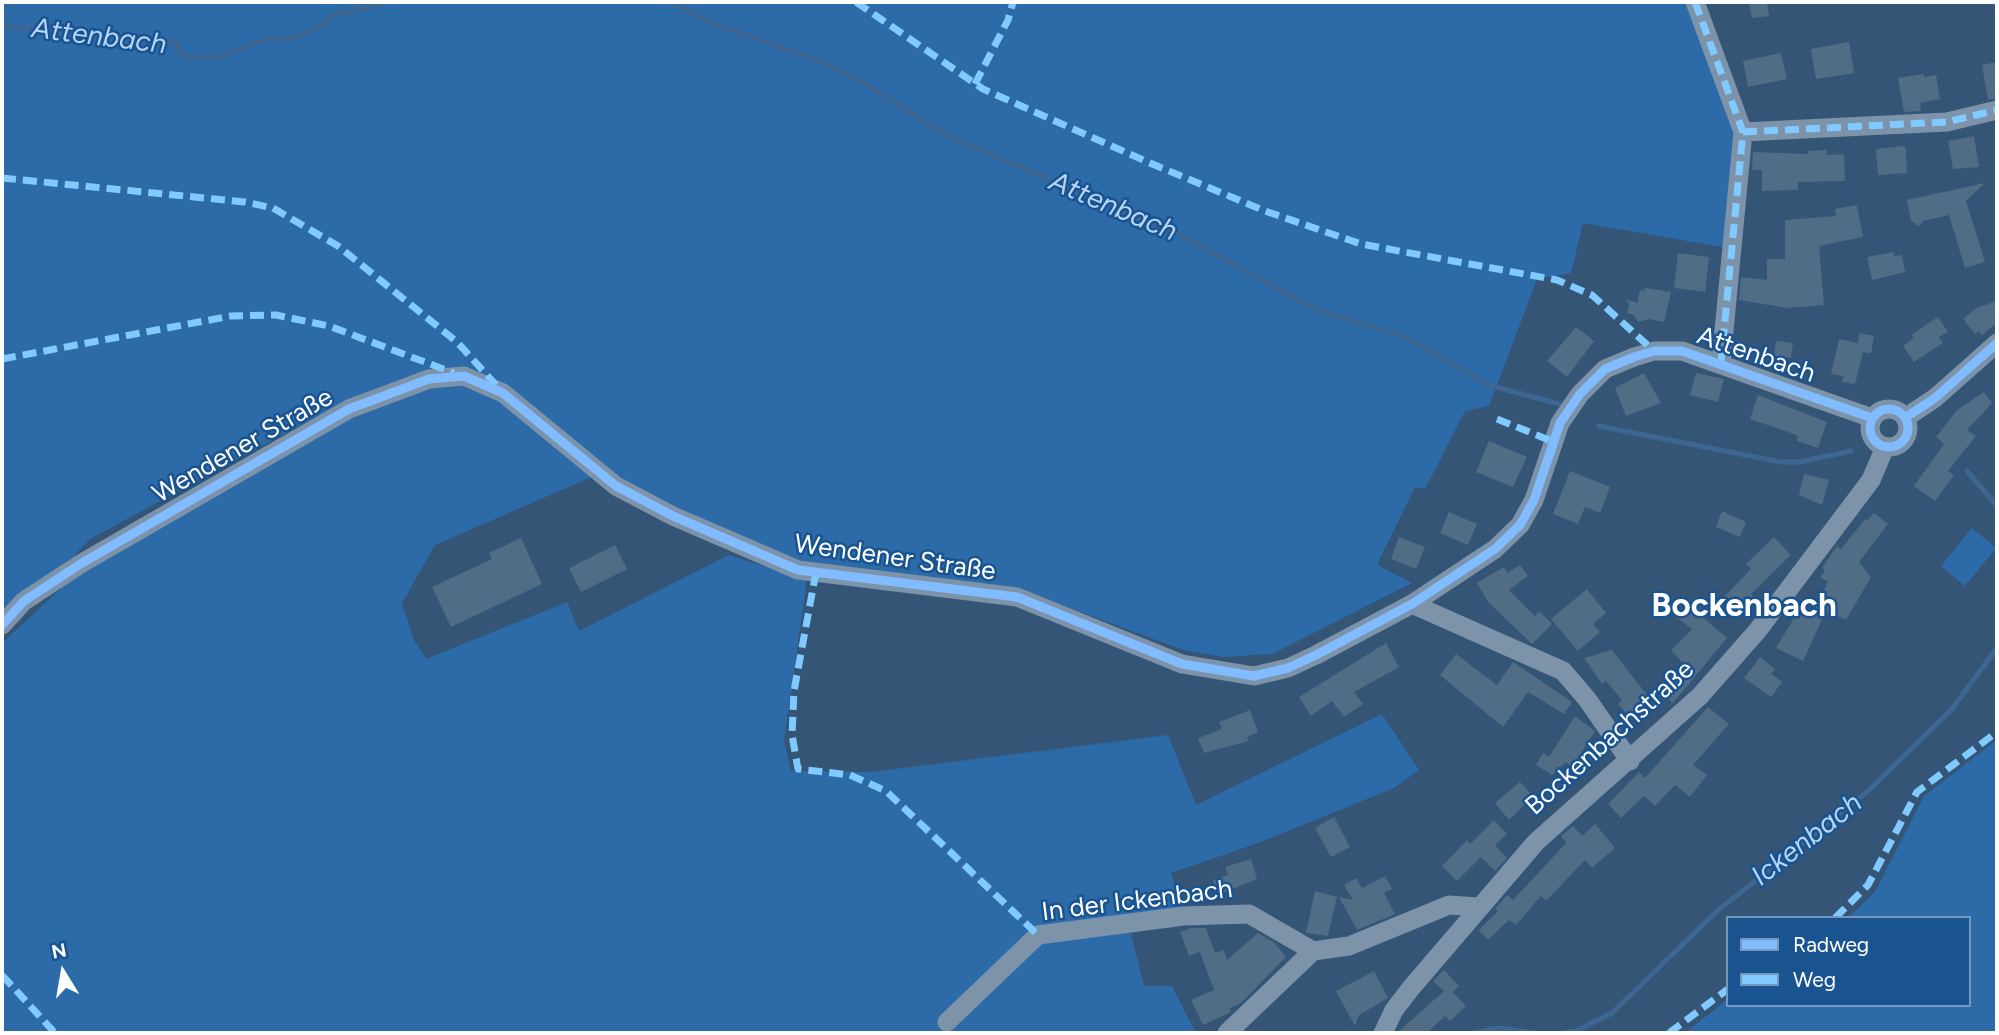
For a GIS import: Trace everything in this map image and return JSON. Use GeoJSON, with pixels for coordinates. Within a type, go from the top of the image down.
{"type":"FeatureCollection","features":[{"type":"Feature","properties":{"kind":"street","name":"Attenbach"},"geometry":{"type":"LineString","coordinates":[[1695,2],[1743,132],[1721,362]]}},
{"type":"Feature","properties":{"kind":"street"},"geometry":{"type":"LineString","coordinates":[[1743,132],[1947,122],[1997,110]]}},
{"type":"Feature","properties":{"kind":"street"},"geometry":{"type":"LineString","coordinates":[[1905,418],[1935,398],[1956,376],[1997,343]]}},
{"type":"Feature","properties":{"kind":"street","name":"Attenbach"},"geometry":{"type":"LineString","coordinates":[[1412,604],[1495,549],[1520,525],[1534,500],[1560,423],[1580,394],[1605,369],[1654,351],[1682,351],[1721,362],[1872,418]]}},
{"type":"Feature","properties":{"kind":"street","name":"Wendener Straße"},"geometry":{"type":"LineString","coordinates":[[2,625],[24,601],[82,563],[349,409],[429,379],[464,376],[503,393],[616,486],[673,516],[798,570],[1017,597],[1182,664],[1254,676],[1288,668],[1412,604]]}},
{"type":"Feature","properties":{"kind":"street"},"geometry":{"type":"LineString","coordinates":[[1888,409],[1905,418],[1906,437],[1897,445],[1885,447],[1871,436],[1872,418],[1888,409]]}},
{"type":"Feature","properties":{"kind":"street","name":"Bockenbachstraße"},"geometry":{"type":"LineString","coordinates":[[1383,1033],[1394,1010],[1478,907],[1536,842],[1700,696],[1758,630],[1871,480],[1885,447]]}},
{"type":"Feature","properties":{"kind":"street"},"geometry":{"type":"LineString","coordinates":[[1412,604],[1563,671],[1587,699],[1630,761]]}},
{"type":"Feature","properties":{"kind":"street"},"geometry":{"type":"LineString","coordinates":[[1227,1033],[1313,951],[1349,946],[1449,905],[1478,907]]}},
{"type":"Feature","properties":{"kind":"street","name":"In der Ickenbach"},"geometry":{"type":"LineString","coordinates":[[947,1022],[1038,935],[1184,916],[1249,914],[1313,951]]}},
{"type":"Feature","properties":{"kind":"shaded area"},"geometry":{"type":"Polygon","coordinates":[[[2,2],[1687,2],[1739,141],[1728,248],[1583,223],[1571,273],[1537,279],[1489,406],[1465,411],[1425,489],[1415,487],[1377,565],[1412,583],[1272,654],[1223,657],[1183,650],[1016,588],[800,562],[683,510],[619,477],[594,476],[435,545],[402,603],[414,640],[426,659],[567,602],[579,631],[729,555],[807,580],[784,741],[791,771],[871,772],[1168,735],[1196,805],[1382,714],[1419,770],[1394,788],[1258,843],[1171,873],[1183,909],[1130,929],[1144,986],[1172,986],[1196,1033],[2,1033],[2,643],[83,568],[336,406],[90,539],[73,557],[17,596],[2,613],[2,2]]]}},
{"type":"Feature","properties":{"kind":"shaded area"},"geometry":{"type":"Polygon","coordinates":[[[1972,528],[1996,548],[1965,586],[1941,566],[1972,528]]]}},
{"type":"Feature","properties":{"kind":"shaded area"},"geometry":{"type":"Polygon","coordinates":[[[1997,740],[1997,1033],[1685,1033],[1726,1001],[1726,1007],[1971,1007],[1971,916],[1850,916],[1875,892],[1924,796],[1997,740]]]}},
{"type":"Feature","properties":{"kind":"building"},"geometry":{"type":"Polygon","coordinates":[[[1749,2],[1767,2],[1769,16],[1752,18],[1749,2]]]}},
{"type":"Feature","properties":{"kind":"building"},"geometry":{"type":"Polygon","coordinates":[[[1849,42],[1854,73],[1816,79],[1811,49],[1849,42]]]}},
{"type":"Feature","properties":{"kind":"building"},"geometry":{"type":"Polygon","coordinates":[[[1781,53],[1787,79],[1748,87],[1743,61],[1781,53]]]}},
{"type":"Feature","properties":{"kind":"building"},"geometry":{"type":"Polygon","coordinates":[[[1997,62],[1997,98],[1988,100],[1982,65],[1997,62]]]}},
{"type":"Feature","properties":{"kind":"building"},"geometry":{"type":"Polygon","coordinates":[[[1924,74],[1924,77],[1936,75],[1940,99],[1920,103],[1921,111],[1904,112],[1898,78],[1924,74]]]}},
{"type":"Feature","properties":{"kind":"building"},"geometry":{"type":"Polygon","coordinates":[[[1974,136],[1979,167],[1953,169],[1948,141],[1974,136]]]}},
{"type":"Feature","properties":{"kind":"building"},"geometry":{"type":"Polygon","coordinates":[[[1902,146],[1906,148],[1907,173],[1878,175],[1876,149],[1902,146]]]}},
{"type":"Feature","properties":{"kind":"building"},"geometry":{"type":"Polygon","coordinates":[[[1827,150],[1827,155],[1844,154],[1845,181],[1798,182],[1798,190],[1762,191],[1762,170],[1752,170],[1753,152],[1808,154],[1808,151],[1827,150]]]}},
{"type":"Feature","properties":{"kind":"building"},"geometry":{"type":"Polygon","coordinates":[[[1985,183],[1966,201],[1985,262],[1965,268],[1949,215],[1923,221],[1919,226],[1911,221],[1907,200],[1985,183]]]}},
{"type":"Feature","properties":{"kind":"building"},"geometry":{"type":"Polygon","coordinates":[[[1857,205],[1863,237],[1819,246],[1824,305],[1787,308],[1739,300],[1741,277],[1767,280],[1767,259],[1785,259],[1785,220],[1836,216],[1835,209],[1857,205]]]}},
{"type":"Feature","properties":{"kind":"building"},"geometry":{"type":"Polygon","coordinates":[[[1894,252],[1894,256],[1902,255],[1905,272],[1872,280],[1867,257],[1894,252]]]}},
{"type":"Feature","properties":{"kind":"building"},"geometry":{"type":"Polygon","coordinates":[[[1678,253],[1709,257],[1705,292],[1674,288],[1678,253]]]}},
{"type":"Feature","properties":{"kind":"building"},"geometry":{"type":"Polygon","coordinates":[[[1645,288],[1671,292],[1664,322],[1649,319],[1638,322],[1634,315],[1627,313],[1629,305],[1626,299],[1637,303],[1640,290],[1644,291],[1645,288]]]}},
{"type":"Feature","properties":{"kind":"building"},"geometry":{"type":"Polygon","coordinates":[[[1997,301],[1997,323],[1982,335],[1979,331],[1975,334],[1963,319],[1976,308],[1997,301]]]}},
{"type":"Feature","properties":{"kind":"building"},"geometry":{"type":"Polygon","coordinates":[[[1938,317],[1948,332],[1939,337],[1943,343],[1914,362],[1903,346],[1914,338],[1911,335],[1938,317]]]}},
{"type":"Feature","properties":{"kind":"building"},"geometry":{"type":"Polygon","coordinates":[[[1576,327],[1594,341],[1567,377],[1547,361],[1576,327]]]}},
{"type":"Feature","properties":{"kind":"building"},"geometry":{"type":"Polygon","coordinates":[[[1859,333],[1874,336],[1871,354],[1863,352],[1855,384],[1842,382],[1844,376],[1831,374],[1839,339],[1858,343],[1859,333]]]}},
{"type":"Feature","properties":{"kind":"building"},"geometry":{"type":"Polygon","coordinates":[[[1776,341],[1793,343],[1791,358],[1774,356],[1776,341]]]}},
{"type":"Feature","properties":{"kind":"building"},"geometry":{"type":"Polygon","coordinates":[[[1644,373],[1661,403],[1626,416],[1615,388],[1644,373]]]}},
{"type":"Feature","properties":{"kind":"building"},"geometry":{"type":"Polygon","coordinates":[[[1696,373],[1724,379],[1718,402],[1690,395],[1696,373]]]}},
{"type":"Feature","properties":{"kind":"building"},"geometry":{"type":"Polygon","coordinates":[[[1984,392],[1992,403],[1967,430],[1976,436],[1948,471],[1954,475],[1935,501],[1914,486],[1944,444],[1936,437],[1957,410],[1984,392]]]}},
{"type":"Feature","properties":{"kind":"building"},"geometry":{"type":"Polygon","coordinates":[[[1758,395],[1827,422],[1818,448],[1797,441],[1798,436],[1791,433],[1750,419],[1758,395]]]}},
{"type":"Feature","properties":{"kind":"building"},"geometry":{"type":"Polygon","coordinates":[[[1489,441],[1527,457],[1513,487],[1476,472],[1489,441]]]}},
{"type":"Feature","properties":{"kind":"building"},"geometry":{"type":"Polygon","coordinates":[[[1570,471],[1610,487],[1600,513],[1585,507],[1578,524],[1553,514],[1570,471]]]}},
{"type":"Feature","properties":{"kind":"building"},"geometry":{"type":"Polygon","coordinates":[[[1804,474],[1829,480],[1822,505],[1799,495],[1804,474]]]}},
{"type":"Feature","properties":{"kind":"building"},"geometry":{"type":"Polygon","coordinates":[[[1722,511],[1746,522],[1740,537],[1716,527],[1722,511]]]}},
{"type":"Feature","properties":{"kind":"building"},"geometry":{"type":"Polygon","coordinates":[[[1449,512],[1477,524],[1468,545],[1440,533],[1449,512]]]}},
{"type":"Feature","properties":{"kind":"building"},"geometry":{"type":"Polygon","coordinates":[[[1874,513],[1888,524],[1859,562],[1871,577],[1846,620],[1829,612],[1826,618],[1823,617],[1803,661],[1776,648],[1797,613],[1802,616],[1806,609],[1814,612],[1828,581],[1820,578],[1825,570],[1822,568],[1837,546],[1841,549],[1865,519],[1867,521],[1874,513]]]}},
{"type":"Feature","properties":{"kind":"building"},"geometry":{"type":"Polygon","coordinates":[[[1399,537],[1425,547],[1416,569],[1391,559],[1399,537]]]}},
{"type":"Feature","properties":{"kind":"building"},"geometry":{"type":"Polygon","coordinates":[[[1774,537],[1791,555],[1751,594],[1756,599],[1741,614],[1724,597],[1751,569],[1746,564],[1774,537]]]}},
{"type":"Feature","properties":{"kind":"building"},"geometry":{"type":"Polygon","coordinates":[[[521,538],[542,584],[451,627],[432,587],[492,559],[489,553],[521,538]]]}},
{"type":"Feature","properties":{"kind":"building"},"geometry":{"type":"Polygon","coordinates":[[[615,545],[627,569],[581,592],[569,568],[615,545]]]}},
{"type":"Feature","properties":{"kind":"building"},"geometry":{"type":"Polygon","coordinates":[[[1520,565],[1528,576],[1509,590],[1535,616],[1539,611],[1552,624],[1532,644],[1488,602],[1477,583],[1504,567],[1507,573],[1520,565]]]}},
{"type":"Feature","properties":{"kind":"building"},"geometry":{"type":"Polygon","coordinates":[[[1587,589],[1606,613],[1593,624],[1600,632],[1578,651],[1551,619],[1587,589]]]}},
{"type":"Feature","properties":{"kind":"building"},"geometry":{"type":"Polygon","coordinates":[[[1689,600],[1704,612],[1701,616],[1727,638],[1673,703],[1659,690],[1683,663],[1671,650],[1692,629],[1676,617],[1689,600]]]}},
{"type":"Feature","properties":{"kind":"building"},"geometry":{"type":"Polygon","coordinates":[[[1386,643],[1399,667],[1354,692],[1363,704],[1344,717],[1332,701],[1311,716],[1299,697],[1386,643]]]}},
{"type":"Feature","properties":{"kind":"building"},"geometry":{"type":"Polygon","coordinates":[[[1612,650],[1651,700],[1630,717],[1618,704],[1622,700],[1606,681],[1602,684],[1584,658],[1612,650]]]}},
{"type":"Feature","properties":{"kind":"building"},"geometry":{"type":"Polygon","coordinates":[[[1456,654],[1497,685],[1513,662],[1572,702],[1564,714],[1528,692],[1503,727],[1440,675],[1456,654]]]}},
{"type":"Feature","properties":{"kind":"building"},"geometry":{"type":"Polygon","coordinates":[[[1760,657],[1775,669],[1771,674],[1782,682],[1771,697],[1744,678],[1760,657]]]}},
{"type":"Feature","properties":{"kind":"building"},"geometry":{"type":"Polygon","coordinates":[[[1708,707],[1729,724],[1693,765],[1707,775],[1690,797],[1675,785],[1655,806],[1644,796],[1621,818],[1608,804],[1639,772],[1645,778],[1708,707]]]}},
{"type":"Feature","properties":{"kind":"building"},"geometry":{"type":"Polygon","coordinates":[[[1250,710],[1258,732],[1247,737],[1249,741],[1204,753],[1198,738],[1222,729],[1219,722],[1250,710]]]}},
{"type":"Feature","properties":{"kind":"building"},"geometry":{"type":"Polygon","coordinates":[[[1575,716],[1595,731],[1572,768],[1566,762],[1552,775],[1536,765],[1543,753],[1549,757],[1575,716]]]}},
{"type":"Feature","properties":{"kind":"building"},"geometry":{"type":"Polygon","coordinates":[[[1520,782],[1533,796],[1509,820],[1495,803],[1520,782]]]}},
{"type":"Feature","properties":{"kind":"building"},"geometry":{"type":"Polygon","coordinates":[[[1334,817],[1350,847],[1331,857],[1315,828],[1334,817]]]}},
{"type":"Feature","properties":{"kind":"building"},"geometry":{"type":"Polygon","coordinates":[[[1494,820],[1507,834],[1495,845],[1507,858],[1495,871],[1481,857],[1457,881],[1442,866],[1467,840],[1470,844],[1494,820]]]}},
{"type":"Feature","properties":{"kind":"building"},"geometry":{"type":"Polygon","coordinates":[[[1595,824],[1615,848],[1592,868],[1585,860],[1546,901],[1541,896],[1516,925],[1509,920],[1488,940],[1479,930],[1498,911],[1495,909],[1507,895],[1513,900],[1566,843],[1561,836],[1573,826],[1582,836],[1595,824]]]}},
{"type":"Feature","properties":{"kind":"building"},"geometry":{"type":"Polygon","coordinates":[[[1251,859],[1257,879],[1218,895],[1213,880],[1228,875],[1225,867],[1251,859]]]}},
{"type":"Feature","properties":{"kind":"building"},"geometry":{"type":"Polygon","coordinates":[[[1385,876],[1392,889],[1384,893],[1395,914],[1357,930],[1339,897],[1353,900],[1344,885],[1356,878],[1362,888],[1385,876]]]}},
{"type":"Feature","properties":{"kind":"building"},"geometry":{"type":"Polygon","coordinates":[[[1315,891],[1337,897],[1328,936],[1306,933],[1315,891]]]}},
{"type":"Feature","properties":{"kind":"building"},"geometry":{"type":"Polygon","coordinates":[[[1191,928],[1206,928],[1215,953],[1224,950],[1227,960],[1258,933],[1275,943],[1286,957],[1241,1003],[1230,1008],[1231,1012],[1203,1025],[1191,1000],[1214,990],[1200,952],[1189,956],[1180,932],[1191,928]]]}},
{"type":"Feature","properties":{"kind":"building"},"geometry":{"type":"Polygon","coordinates":[[[1444,970],[1459,986],[1453,992],[1466,1006],[1450,1021],[1445,1016],[1427,1033],[1397,1033],[1444,991],[1433,981],[1444,970]]]}},
{"type":"Feature","properties":{"kind":"building"},"geometry":{"type":"Polygon","coordinates":[[[1374,971],[1388,998],[1359,1015],[1355,1026],[1336,991],[1374,971]]]}},
{"type":"Feature","properties":{"kind":"waterway","name":"Attenbach"},"geometry":{"type":"LineString","coordinates":[[2,26],[164,39],[179,45],[181,56],[217,58],[267,38],[289,40],[322,25],[333,16],[387,2]]}},
{"type":"Feature","properties":{"kind":"waterway","name":"Attenbach"},"geometry":{"type":"LineString","coordinates":[[669,2],[711,23],[820,61],[859,80],[946,135],[1182,236],[1317,310],[1406,337],[1489,385],[1559,404]]}},
{"type":"Feature","properties":{"kind":"waterway","name":"Attenbach"},"geometry":{"type":"LineString","coordinates":[[1599,426],[1781,462],[1799,462],[1851,451]]}},
{"type":"Feature","properties":{"kind":"waterway","name":"Attenbach"},"geometry":{"type":"LineString","coordinates":[[1967,471],[1997,506]]}},
{"type":"Feature","properties":{"kind":"waterway","name":"Ickenbach"},"geometry":{"type":"LineString","coordinates":[[1563,1033],[1576,1031],[1612,1013],[1716,912],[1868,791],[1952,709],[1997,648]]}},
{"type":"Feature","properties":{"kind":"waterway","name":"Ickenbach"},"geometry":{"type":"LineString","coordinates":[[1473,1033],[1499,1028],[1535,1033]]}},
{"type":"Feature","properties":{"kind":"marked path"},"geometry":{"type":"LineString","coordinates":[[856,2],[983,89],[1150,163],[1265,211],[1361,244],[1557,280],[1592,295],[1654,351]]}},
{"type":"Feature","properties":{"kind":"marked path"},"geometry":{"type":"LineString","coordinates":[[975,84],[1008,20],[1013,2]]}},
{"type":"Feature","properties":{"kind":"marked path"},"geometry":{"type":"LineString","coordinates":[[1695,2],[1743,132],[1721,362]]}},
{"type":"Feature","properties":{"kind":"marked path"},"geometry":{"type":"LineString","coordinates":[[1743,132],[1947,122],[1997,110]]}},
{"type":"Feature","properties":{"kind":"marked path"},"geometry":{"type":"LineString","coordinates":[[2,178],[245,202],[273,208],[338,246],[457,342],[496,385]]}},
{"type":"Feature","properties":{"kind":"marked path"},"geometry":{"type":"LineString","coordinates":[[2,359],[231,316],[276,315],[329,326],[454,373]]}},
{"type":"Feature","properties":{"kind":"marked path"},"geometry":{"type":"LineString","coordinates":[[1497,419],[1554,442]]}},
{"type":"Feature","properties":{"kind":"marked path"},"geometry":{"type":"LineString","coordinates":[[816,572],[794,691],[792,735],[798,769],[850,775],[886,791],[1038,935]]}},
{"type":"Feature","properties":{"kind":"marked path"},"geometry":{"type":"LineString","coordinates":[[1837,916],[1868,885],[1917,792],[1997,732]]}},
{"type":"Feature","properties":{"kind":"marked path"},"geometry":{"type":"LineString","coordinates":[[2,975],[55,1033]]}},
{"type":"Feature","properties":{"kind":"marked path"},"geometry":{"type":"LineString","coordinates":[[1669,1033],[1726,990]]}},
{"type":"Feature","properties":{"kind":"cycle path"},"geometry":{"type":"LineString","coordinates":[[1905,418],[1935,398],[1997,343]]}},
{"type":"Feature","properties":{"kind":"cycle path"},"geometry":{"type":"LineString","coordinates":[[2,625],[24,601],[82,563],[349,409],[429,379],[464,376],[503,393],[616,486],[673,516],[798,570],[1017,597],[1182,664],[1254,676],[1288,668],[1316,655],[1412,604],[1495,549],[1520,525],[1534,500],[1560,423],[1580,394],[1605,369],[1654,351],[1682,351],[1872,418]]}},
{"type":"Feature","properties":{"kind":"cycle path"},"geometry":{"type":"LineString","coordinates":[[1889,409],[1902,415],[1908,428],[1902,441],[1889,447],[1876,441],[1870,428],[1876,415],[1889,409]]}},
{"type":"Feature","properties":{"kind":"district","name":"Bockenbach"},"geometry":{"type":"Point","coordinates":[1744,606]}}]}
